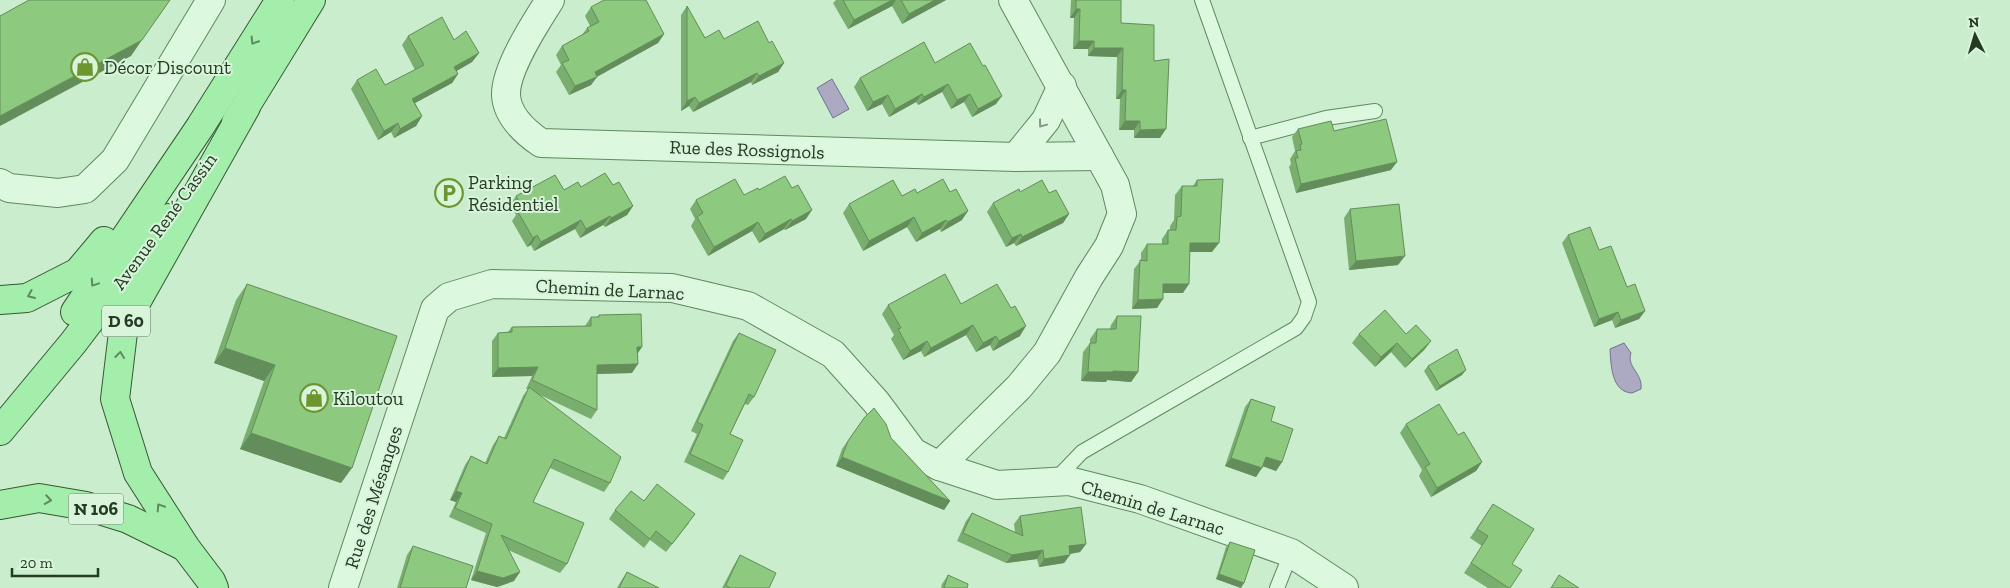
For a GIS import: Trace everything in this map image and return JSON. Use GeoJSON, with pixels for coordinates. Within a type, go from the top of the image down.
{"type":"FeatureCollection","features":[{"type":"Feature","properties":{"kind":"main road","name":"Avenue René Cassin"},"geometry":{"type":"LineString","coordinates":[[0,404],[66,325],[200,127],[280,0]]}},
{"type":"Feature","properties":{"kind":"main road","name":"Avenue René Cassin"},"geometry":{"type":"LineString","coordinates":[[0,431],[73,343],[191,188],[246,107],[312,0]]}},
{"type":"Feature","properties":{"kind":"main road","name":"D 60"},"geometry":{"type":"LineString","coordinates":[[186,548],[138,473],[115,399],[124,324],[246,107]]}},
{"type":"Feature","properties":{"kind":"main road","name":"D 60"},"geometry":{"type":"LineString","coordinates":[[0,300],[27,298],[78,272],[200,127]]}},
{"type":"Feature","properties":{"kind":"main road","name":"N 106"},"geometry":{"type":"LineString","coordinates":[[0,506],[39,498],[86,506],[128,519],[186,548],[211,581],[214,588]]}},
{"type":"Feature","properties":{"kind":"street"},"geometry":{"type":"LineString","coordinates":[[0,183],[9,188],[58,193],[85,189],[115,160],[211,0]]}},
{"type":"Feature","properties":{"kind":"street","name":"Rue des Rossignols"},"geometry":{"type":"LineString","coordinates":[[550,0],[512,66],[506,94],[512,115],[526,132],[541,143],[1016,157],[1099,156]]}},
{"type":"Feature","properties":{"kind":"street"},"geometry":{"type":"LineString","coordinates":[[939,466],[1019,387],[1047,353],[1089,277],[1109,246],[1122,214],[1115,185],[1013,0]]}},
{"type":"Feature","properties":{"kind":"street"},"geometry":{"type":"LineString","coordinates":[[1016,157],[1046,120],[1062,86]]}},
{"type":"Feature","properties":{"kind":"street","name":"Chemin de Larnac"},"geometry":{"type":"LineString","coordinates":[[450,297],[492,284],[672,288],[748,306],[833,354],[876,402],[913,452],[939,466],[997,484],[1069,481],[1140,499],[1291,553],[1344,588]]}},
{"type":"Feature","properties":{"kind":"street","name":"Rue des Mésanges"},"geometry":{"type":"LineString","coordinates":[[343,588],[435,309],[450,297]]}},
{"type":"Feature","properties":{"kind":"lane"},"geometry":{"type":"LineString","coordinates":[[1052,482],[1082,452],[1296,328],[1304,317],[1309,302],[1202,0]]}},
{"type":"Feature","properties":{"kind":"lane"},"geometry":{"type":"LineString","coordinates":[[1250,138],[1326,118],[1375,111]]}},
{"type":"Feature","properties":{"kind":"lane"},"geometry":{"type":"LineString","coordinates":[[1277,588],[1291,553]]}},
{"type":"Feature","properties":{"kind":"shaded area"},"geometry":{"type":"Polygon","coordinates":[[[832,79],[849,109],[833,118],[817,88],[832,79]]]}},
{"type":"Feature","properties":{"kind":"shaded area"},"geometry":{"type":"Polygon","coordinates":[[[1624,343],[1631,353],[1632,366],[1641,383],[1641,389],[1632,393],[1620,388],[1616,383],[1612,369],[1610,349],[1624,343]]]}},
{"type":"Feature","properties":{"kind":"building"},"geometry":{"type":"Polygon","coordinates":[[[29,0],[170,0],[142,40],[0,116],[0,16],[29,0]]]}},
{"type":"Feature","properties":{"kind":"building"},"geometry":{"type":"Polygon","coordinates":[[[604,0],[646,0],[664,34],[595,72],[597,77],[575,86],[562,63],[569,60],[562,46],[589,31],[587,28],[599,22],[591,7],[604,0]]]}},
{"type":"Feature","properties":{"kind":"building"},"geometry":{"type":"Polygon","coordinates":[[[843,0],[892,0],[854,20],[843,0]]]}},
{"type":"Feature","properties":{"kind":"building"},"geometry":{"type":"Polygon","coordinates":[[[901,0],[935,0],[909,14],[901,0]]]}},
{"type":"Feature","properties":{"kind":"building"},"geometry":{"type":"Polygon","coordinates":[[[1076,0],[1121,0],[1121,23],[1154,25],[1154,61],[1169,59],[1166,129],[1140,130],[1140,121],[1125,121],[1126,90],[1122,90],[1123,48],[1094,48],[1094,41],[1079,41],[1080,9],[1076,9],[1076,0]]]}},
{"type":"Feature","properties":{"kind":"building"},"geometry":{"type":"Polygon","coordinates":[[[687,6],[705,38],[719,30],[724,39],[758,21],[769,43],[772,41],[784,63],[759,76],[757,73],[699,103],[695,97],[687,101],[687,6]]]}},
{"type":"Feature","properties":{"kind":"building"},"geometry":{"type":"Polygon","coordinates":[[[442,17],[454,40],[466,31],[479,53],[454,67],[458,74],[412,99],[422,116],[400,129],[398,123],[384,131],[357,80],[376,69],[385,85],[424,65],[408,36],[442,17]]]}},
{"type":"Feature","properties":{"kind":"building"},"geometry":{"type":"Polygon","coordinates":[[[924,42],[935,63],[970,43],[1002,96],[978,109],[970,94],[957,100],[948,84],[924,97],[922,94],[895,109],[888,95],[873,102],[860,78],[924,42]]]}},
{"type":"Feature","properties":{"kind":"building"},"geometry":{"type":"Polygon","coordinates":[[[1386,119],[1397,162],[1301,184],[1295,158],[1298,158],[1296,151],[1301,150],[1300,145],[1302,144],[1298,129],[1331,121],[1334,131],[1386,119]]]}},
{"type":"Feature","properties":{"kind":"building"},"geometry":{"type":"Polygon","coordinates":[[[605,173],[613,185],[619,182],[633,206],[586,229],[581,220],[541,242],[537,235],[533,238],[518,212],[523,208],[516,196],[555,175],[564,190],[578,182],[581,187],[605,173]]]}},
{"type":"Feature","properties":{"kind":"building"},"geometry":{"type":"Polygon","coordinates":[[[785,176],[792,188],[798,185],[812,210],[792,221],[791,219],[765,234],[758,222],[714,247],[697,217],[703,213],[696,200],[735,179],[744,195],[758,188],[759,190],[785,176]]]}},
{"type":"Feature","properties":{"kind":"building"},"geometry":{"type":"Polygon","coordinates":[[[943,179],[950,192],[956,189],[968,211],[922,233],[914,217],[869,241],[849,204],[893,180],[902,196],[915,189],[917,193],[943,179]]]}},
{"type":"Feature","properties":{"kind":"building"},"geometry":{"type":"Polygon","coordinates":[[[1223,179],[1219,243],[1190,243],[1189,284],[1163,284],[1163,299],[1138,300],[1140,260],[1147,261],[1147,244],[1168,244],[1168,230],[1176,230],[1177,217],[1181,216],[1182,186],[1197,186],[1197,180],[1223,179]]]}},
{"type":"Feature","properties":{"kind":"building"},"geometry":{"type":"Polygon","coordinates":[[[1042,180],[1049,193],[1056,190],[1069,214],[1022,237],[1021,234],[1012,238],[993,203],[1019,189],[1020,192],[1042,180]]]}},
{"type":"Feature","properties":{"kind":"building"},"geometry":{"type":"Polygon","coordinates":[[[1399,204],[1405,256],[1356,261],[1350,209],[1399,204]]]}},
{"type":"Feature","properties":{"kind":"building"},"geometry":{"type":"Polygon","coordinates":[[[1590,227],[1599,250],[1611,246],[1627,287],[1635,284],[1645,311],[1621,320],[1618,312],[1599,319],[1568,235],[1590,227]]]}},
{"type":"Feature","properties":{"kind":"building"},"geometry":{"type":"Polygon","coordinates":[[[945,274],[961,304],[997,284],[1011,308],[1015,306],[1026,326],[999,341],[996,336],[983,343],[973,325],[931,348],[927,341],[910,351],[898,329],[901,328],[888,305],[945,274]]]}},
{"type":"Feature","properties":{"kind":"building","name":"Kiloutou"},"geometry":{"type":"Polygon","coordinates":[[[247,284],[397,336],[352,468],[251,433],[275,365],[225,348],[247,284]]]}},
{"type":"Feature","properties":{"kind":"building"},"geometry":{"type":"Polygon","coordinates":[[[1385,310],[1406,334],[1416,325],[1431,341],[1412,359],[1397,343],[1381,357],[1359,334],[1385,310]]]}},
{"type":"Feature","properties":{"kind":"building"},"geometry":{"type":"Polygon","coordinates":[[[641,314],[642,347],[637,347],[638,364],[597,365],[597,410],[532,380],[538,367],[498,368],[498,333],[512,332],[512,327],[591,326],[591,317],[599,317],[599,315],[641,314]]]}},
{"type":"Feature","properties":{"kind":"building"},"geometry":{"type":"Polygon","coordinates":[[[1117,316],[1141,316],[1138,372],[1088,372],[1090,343],[1096,343],[1097,329],[1116,329],[1117,316]]]}},
{"type":"Feature","properties":{"kind":"building"},"geometry":{"type":"Polygon","coordinates":[[[739,333],[776,350],[754,397],[749,394],[730,434],[743,440],[728,472],[690,454],[703,425],[697,422],[739,333]]]}},
{"type":"Feature","properties":{"kind":"building"},"geometry":{"type":"Polygon","coordinates":[[[1457,349],[1466,370],[1440,386],[1428,366],[1457,349]]]}},
{"type":"Feature","properties":{"kind":"building"},"geometry":{"type":"Polygon","coordinates":[[[529,387],[621,457],[610,483],[554,459],[533,502],[584,523],[567,564],[501,535],[520,572],[503,578],[477,571],[492,524],[455,508],[462,493],[456,491],[471,456],[487,464],[499,436],[506,439],[529,387]]]}},
{"type":"Feature","properties":{"kind":"building"},"geometry":{"type":"Polygon","coordinates":[[[1251,399],[1275,407],[1271,421],[1293,429],[1282,462],[1266,457],[1262,468],[1231,458],[1251,399]]]}},
{"type":"Feature","properties":{"kind":"building"},"geometry":{"type":"Polygon","coordinates":[[[1439,404],[1458,435],[1464,432],[1482,462],[1437,488],[1425,467],[1430,464],[1406,424],[1439,404]]]}},
{"type":"Feature","properties":{"kind":"building"},"geometry":{"type":"Polygon","coordinates":[[[874,408],[886,424],[891,438],[950,501],[842,457],[848,441],[864,418],[874,408]]]}},
{"type":"Feature","properties":{"kind":"building"},"geometry":{"type":"Polygon","coordinates":[[[657,484],[695,514],[672,544],[656,531],[650,539],[615,510],[631,491],[644,501],[657,484]]]}},
{"type":"Feature","properties":{"kind":"building"},"geometry":{"type":"Polygon","coordinates":[[[1493,504],[1534,529],[1512,564],[1522,570],[1510,588],[1471,563],[1488,536],[1477,529],[1493,504]]]}},
{"type":"Feature","properties":{"kind":"building"},"geometry":{"type":"Polygon","coordinates":[[[1081,507],[1086,544],[1069,546],[1070,555],[1044,559],[1043,550],[1012,555],[963,533],[972,513],[1023,536],[1020,516],[1081,507]]]}},
{"type":"Feature","properties":{"kind":"building"},"geometry":{"type":"Polygon","coordinates":[[[1230,542],[1255,550],[1244,583],[1219,574],[1230,542]]]}},
{"type":"Feature","properties":{"kind":"building"},"geometry":{"type":"Polygon","coordinates":[[[413,546],[473,566],[466,588],[400,588],[413,546]]]}},
{"type":"Feature","properties":{"kind":"building"},"geometry":{"type":"Polygon","coordinates":[[[740,555],[776,573],[769,588],[730,588],[726,585],[740,555]]]}},
{"type":"Feature","properties":{"kind":"building"},"geometry":{"type":"Polygon","coordinates":[[[627,572],[659,588],[619,588],[627,572]]]}},
{"type":"Feature","properties":{"kind":"building"},"geometry":{"type":"Polygon","coordinates":[[[948,575],[968,584],[967,588],[944,588],[948,575]]]}},
{"type":"Feature","properties":{"kind":"building"},"geometry":{"type":"Polygon","coordinates":[[[1559,575],[1579,588],[1551,588],[1559,575]]]}},
{"type":"Feature","properties":{"kind":"place","name":"Décor Discount"},"geometry":{"type":"Point","coordinates":[85,67]}},
{"type":"Feature","properties":{"kind":"place","name":"Parking Résidentiel"},"geometry":{"type":"Point","coordinates":[449,193]}},
{"type":"Feature","properties":{"kind":"place","name":"Kiloutou"},"geometry":{"type":"Point","coordinates":[314,398]}}]}
